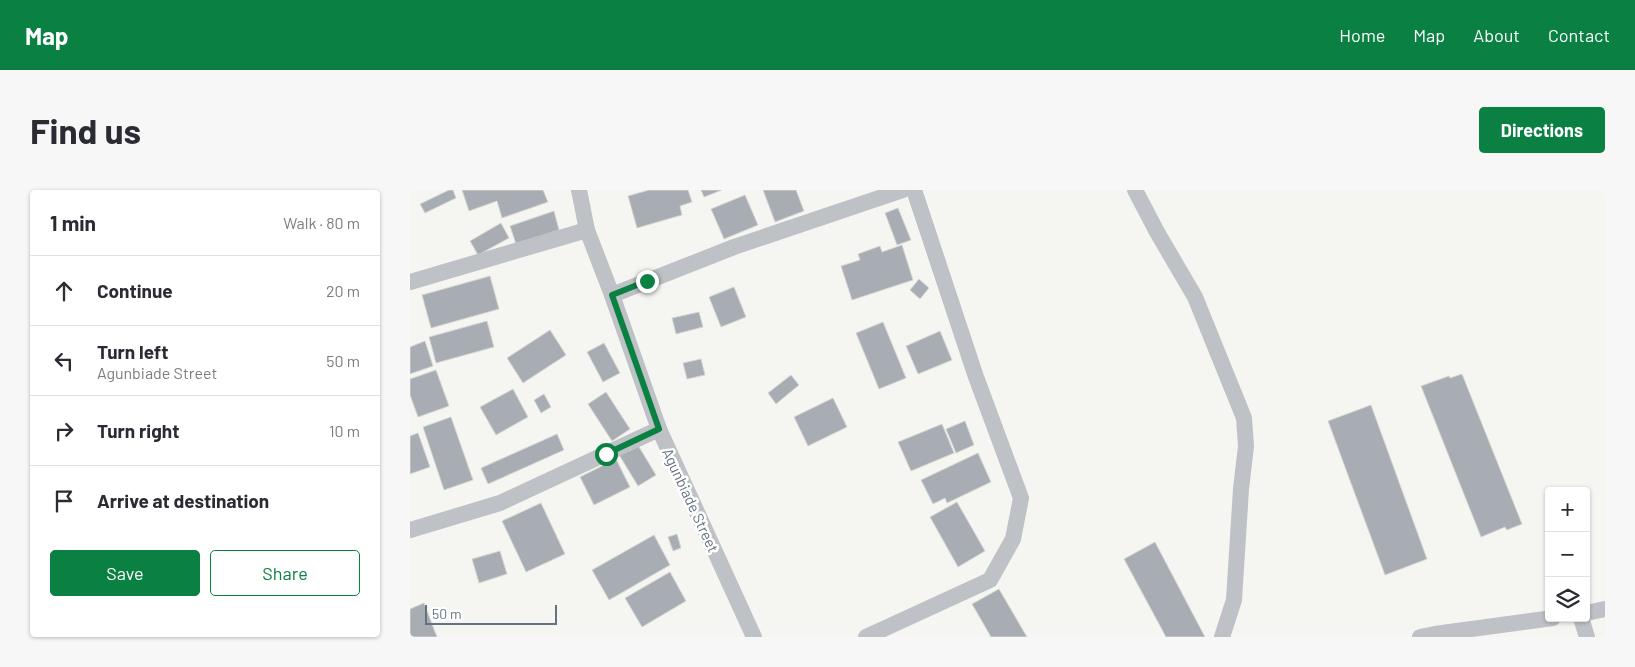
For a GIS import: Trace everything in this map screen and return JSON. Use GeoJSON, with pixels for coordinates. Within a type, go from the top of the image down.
{"type":"FeatureCollection","features":[{"type":"Feature","properties":{"kind":"street","name":"Agunbiade Street"},"geometry":{"type":"LineString","coordinates":[[579,190],[587,230],[659,429],[754,637]]}},
{"type":"Feature","properties":{"kind":"street"},"geometry":{"type":"LineString","coordinates":[[612,295],[734,247],[903,190]]}},
{"type":"Feature","properties":{"kind":"street"},"geometry":{"type":"LineString","coordinates":[[866,637],[990,580],[1013,539],[1021,498],[976,377],[914,190]]}},
{"type":"Feature","properties":{"kind":"street"},"geometry":{"type":"LineString","coordinates":[[1135,190],[1195,297],[1244,418],[1246,446],[1241,489],[1234,600],[1222,637]]}},
{"type":"Feature","properties":{"kind":"street"},"geometry":{"type":"LineString","coordinates":[[410,282],[587,230]]}},
{"type":"Feature","properties":{"kind":"street"},"geometry":{"type":"LineString","coordinates":[[410,530],[500,503],[659,429]]}},
{"type":"Feature","properties":{"kind":"street"},"geometry":{"type":"LineString","coordinates":[[1590,612],[1605,609]]}},
{"type":"Feature","properties":{"kind":"street"},"geometry":{"type":"LineString","coordinates":[[1420,637],[1545,619]]}},
{"type":"Feature","properties":{"kind":"street"},"geometry":{"type":"LineString","coordinates":[[1582,622],[1587,637]]}},
{"type":"Feature","properties":{"kind":"building"},"geometry":{"type":"Polygon","coordinates":[[[449,190],[453,190],[456,198],[425,213],[420,204],[449,190]]]}},
{"type":"Feature","properties":{"kind":"building"},"geometry":{"type":"Polygon","coordinates":[[[462,190],[543,190],[548,202],[502,218],[497,201],[469,211],[462,190]]]}},
{"type":"Feature","properties":{"kind":"building"},"geometry":{"type":"Polygon","coordinates":[[[649,190],[688,190],[692,202],[680,206],[682,215],[637,228],[628,196],[649,190]]]}},
{"type":"Feature","properties":{"kind":"building"},"geometry":{"type":"Polygon","coordinates":[[[701,190],[722,190],[704,197],[701,190]]]}},
{"type":"Feature","properties":{"kind":"building"},"geometry":{"type":"Polygon","coordinates":[[[763,190],[796,190],[804,211],[775,222],[763,190]]]}},
{"type":"Feature","properties":{"kind":"building"},"geometry":{"type":"Polygon","coordinates":[[[745,195],[758,225],[724,239],[711,209],[745,195]]]}},
{"type":"Feature","properties":{"kind":"building"},"geometry":{"type":"Polygon","coordinates":[[[898,208],[911,240],[897,245],[885,213],[898,208]]]}},
{"type":"Feature","properties":{"kind":"building"},"geometry":{"type":"Polygon","coordinates":[[[554,211],[559,230],[516,244],[510,226],[554,211]]]}},
{"type":"Feature","properties":{"kind":"building"},"geometry":{"type":"Polygon","coordinates":[[[501,223],[509,238],[478,255],[470,241],[501,223]]]}},
{"type":"Feature","properties":{"kind":"building"},"geometry":{"type":"Polygon","coordinates":[[[902,245],[913,280],[852,300],[841,266],[860,260],[858,254],[880,246],[882,252],[902,245]]]}},
{"type":"Feature","properties":{"kind":"building"},"geometry":{"type":"Polygon","coordinates":[[[490,276],[499,309],[431,328],[422,295],[490,276]]]}},
{"type":"Feature","properties":{"kind":"building"},"geometry":{"type":"Polygon","coordinates":[[[919,279],[929,288],[920,299],[910,290],[919,279]]]}},
{"type":"Feature","properties":{"kind":"building"},"geometry":{"type":"Polygon","coordinates":[[[734,287],[746,317],[721,327],[709,297],[734,287]]]}},
{"type":"Feature","properties":{"kind":"building"},"geometry":{"type":"Polygon","coordinates":[[[699,312],[703,327],[676,334],[672,318],[699,312]]]}},
{"type":"Feature","properties":{"kind":"building"},"geometry":{"type":"Polygon","coordinates":[[[487,321],[494,347],[436,363],[429,337],[487,321]]]}},
{"type":"Feature","properties":{"kind":"building"},"geometry":{"type":"Polygon","coordinates":[[[883,322],[906,378],[879,389],[856,333],[883,322]]]}},
{"type":"Feature","properties":{"kind":"building"},"geometry":{"type":"Polygon","coordinates":[[[550,330],[566,355],[523,383],[507,358],[550,330]]]}},
{"type":"Feature","properties":{"kind":"building"},"geometry":{"type":"Polygon","coordinates":[[[940,331],[952,360],[918,374],[906,346],[940,331]]]}},
{"type":"Feature","properties":{"kind":"building"},"geometry":{"type":"Polygon","coordinates":[[[425,341],[433,366],[410,374],[410,347],[425,341]]]}},
{"type":"Feature","properties":{"kind":"building"},"geometry":{"type":"Polygon","coordinates":[[[604,343],[620,373],[603,382],[587,352],[604,343]]]}},
{"type":"Feature","properties":{"kind":"building"},"geometry":{"type":"Polygon","coordinates":[[[701,359],[705,375],[687,379],[683,363],[701,359]]]}},
{"type":"Feature","properties":{"kind":"building"},"geometry":{"type":"Polygon","coordinates":[[[436,370],[449,406],[418,417],[410,395],[410,379],[436,370]]]}},
{"type":"Feature","properties":{"kind":"building"},"geometry":{"type":"Polygon","coordinates":[[[1462,374],[1522,524],[1507,530],[1505,527],[1481,537],[1421,386],[1449,376],[1450,378],[1462,374]]]}},
{"type":"Feature","properties":{"kind":"building"},"geometry":{"type":"Polygon","coordinates":[[[791,375],[799,385],[776,404],[768,393],[791,375]]]}},
{"type":"Feature","properties":{"kind":"building"},"geometry":{"type":"Polygon","coordinates":[[[513,389],[528,417],[496,435],[480,407],[513,389]]]}},
{"type":"Feature","properties":{"kind":"building"},"geometry":{"type":"Polygon","coordinates":[[[606,392],[630,429],[612,441],[588,404],[606,392]]]}},
{"type":"Feature","properties":{"kind":"building"},"geometry":{"type":"Polygon","coordinates":[[[544,394],[551,407],[541,413],[534,400],[544,394]]]}},
{"type":"Feature","properties":{"kind":"building"},"geometry":{"type":"Polygon","coordinates":[[[833,398],[847,427],[808,446],[794,417],[833,398]]]}},
{"type":"Feature","properties":{"kind":"building"},"geometry":{"type":"Polygon","coordinates":[[[1371,405],[1427,559],[1385,575],[1328,421],[1371,405]]]}},
{"type":"Feature","properties":{"kind":"building"},"geometry":{"type":"Polygon","coordinates":[[[451,417],[473,480],[444,490],[423,427],[451,417]]]}},
{"type":"Feature","properties":{"kind":"building"},"geometry":{"type":"Polygon","coordinates":[[[965,421],[974,445],[956,453],[946,429],[965,421]]]}},
{"type":"Feature","properties":{"kind":"building"},"geometry":{"type":"Polygon","coordinates":[[[942,424],[954,453],[911,471],[898,442],[942,424]]]}},
{"type":"Feature","properties":{"kind":"building"},"geometry":{"type":"Polygon","coordinates":[[[418,433],[430,467],[410,474],[410,436],[418,433]]]}},
{"type":"Feature","properties":{"kind":"building"},"geometry":{"type":"Polygon","coordinates":[[[557,434],[564,450],[488,484],[481,468],[557,434]]]}},
{"type":"Feature","properties":{"kind":"building"},"geometry":{"type":"Polygon","coordinates":[[[636,442],[656,475],[638,486],[618,453],[636,442]]]}},
{"type":"Feature","properties":{"kind":"building"},"geometry":{"type":"Polygon","coordinates":[[[978,453],[991,482],[947,503],[945,498],[933,504],[921,480],[978,453]]]}},
{"type":"Feature","properties":{"kind":"building"},"geometry":{"type":"Polygon","coordinates":[[[616,459],[630,487],[594,505],[580,477],[616,459]]]}},
{"type":"Feature","properties":{"kind":"building"},"geometry":{"type":"Polygon","coordinates":[[[957,502],[985,551],[958,567],[930,517],[957,502]]]}},
{"type":"Feature","properties":{"kind":"building"},"geometry":{"type":"Polygon","coordinates":[[[541,503],[565,554],[526,572],[502,521],[541,503]]]}},
{"type":"Feature","properties":{"kind":"building"},"geometry":{"type":"Polygon","coordinates":[[[677,534],[681,548],[673,551],[668,537],[677,534]]]}},
{"type":"Feature","properties":{"kind":"building"},"geometry":{"type":"Polygon","coordinates":[[[654,535],[670,565],[609,600],[592,570],[654,535]]]}},
{"type":"Feature","properties":{"kind":"building"},"geometry":{"type":"Polygon","coordinates":[[[1155,542],[1205,637],[1166,637],[1124,559],[1155,542]]]}},
{"type":"Feature","properties":{"kind":"building"},"geometry":{"type":"Polygon","coordinates":[[[500,551],[507,574],[479,583],[472,559],[500,551]]]}},
{"type":"Feature","properties":{"kind":"building"},"geometry":{"type":"Polygon","coordinates":[[[670,572],[686,601],[642,627],[625,598],[670,572]]]}},
{"type":"Feature","properties":{"kind":"building"},"geometry":{"type":"Polygon","coordinates":[[[999,589],[1027,637],[991,637],[972,604],[999,589]]]}},
{"type":"Feature","properties":{"kind":"building"},"geometry":{"type":"Polygon","coordinates":[[[424,603],[437,637],[410,637],[410,609],[424,603]]]}},
{"type":"Feature","properties":{"kind":"route"},"geometry":{"type":"LineString","coordinates":[[606,454],[659,429],[612,295],[647,281]]}}]}
